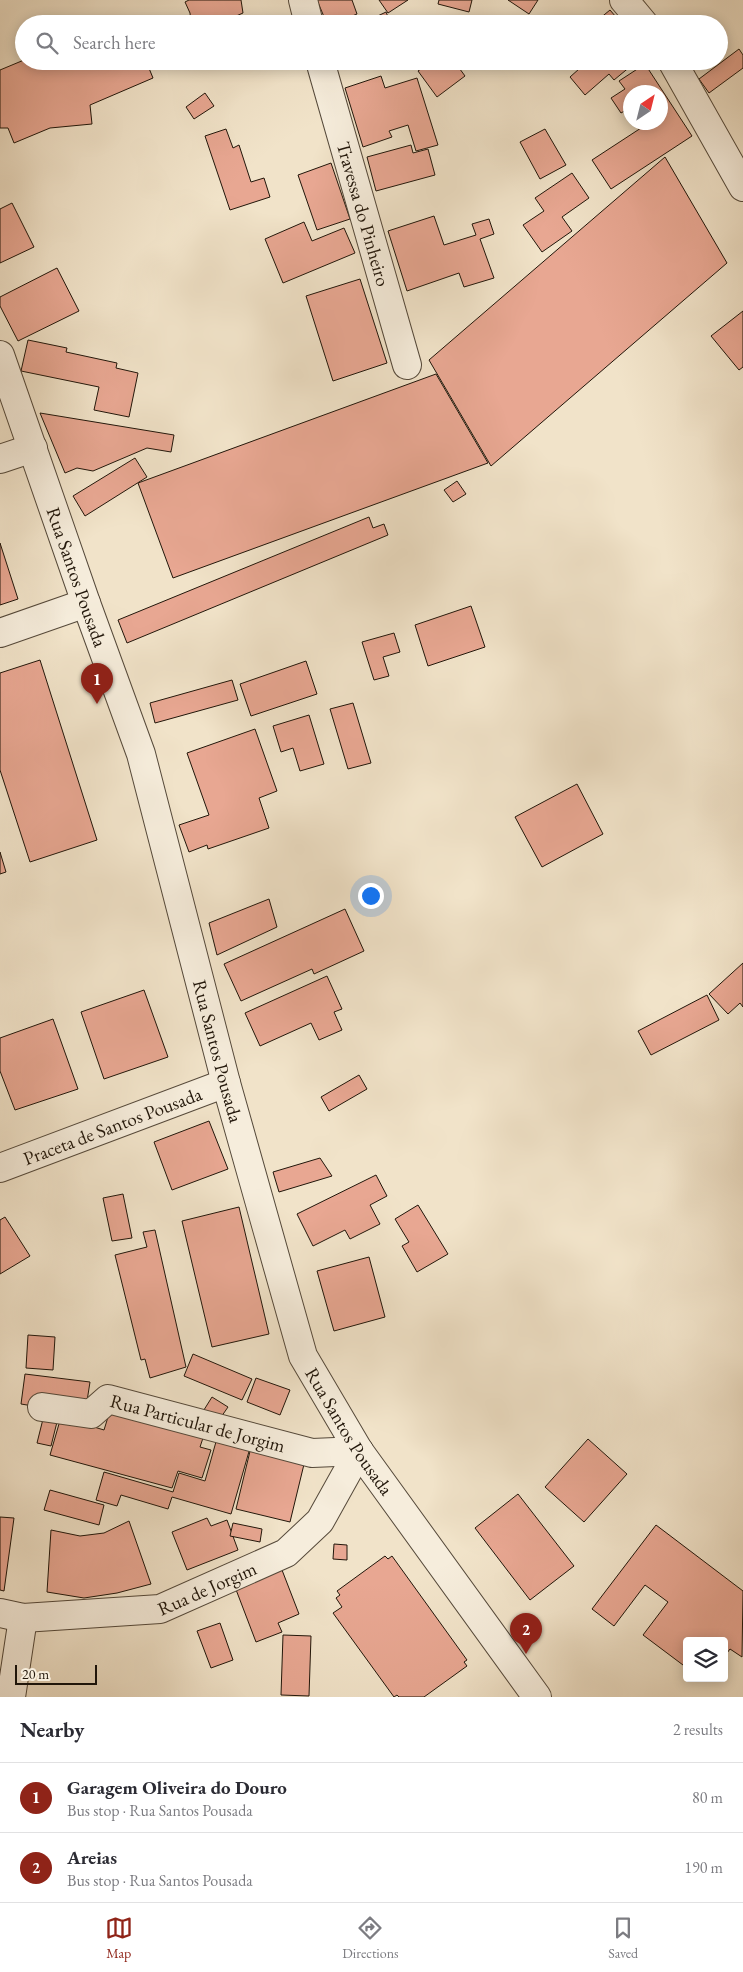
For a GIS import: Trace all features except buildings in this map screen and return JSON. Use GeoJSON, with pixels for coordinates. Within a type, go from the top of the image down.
{"type":"FeatureCollection","features":[{"type":"Feature","properties":{"kind":"street"},"geometry":{"type":"LineString","coordinates":[[302,0],[306,15]]}},
{"type":"Feature","properties":{"kind":"street"},"geometry":{"type":"LineString","coordinates":[[624,0],[636,15]]}},
{"type":"Feature","properties":{"kind":"street","name":"Travessa do Pinheiro"},"geometry":{"type":"LineString","coordinates":[[323,70],[406,365]]}},
{"type":"Feature","properties":{"kind":"street"},"geometry":{"type":"LineString","coordinates":[[677,70],[743,187]]}},
{"type":"Feature","properties":{"kind":"street","name":"Rua Santos Pousada"},"geometry":{"type":"LineString","coordinates":[[0,355],[86,603],[141,754],[226,1084],[303,1356],[359,1451],[537,1697]]}},
{"type":"Feature","properties":{"kind":"street"},"geometry":{"type":"LineString","coordinates":[[0,459],[33,448]]}},
{"type":"Feature","properties":{"kind":"street"},"geometry":{"type":"LineString","coordinates":[[0,633],[86,603]]}},
{"type":"Feature","properties":{"kind":"street","name":"Praceta de Santos Pousada"},"geometry":{"type":"LineString","coordinates":[[0,1168],[226,1084]]}},
{"type":"Feature","properties":{"kind":"street","name":"Rua Particular de Jorgim"},"geometry":{"type":"LineString","coordinates":[[42,1408],[91,1414],[108,1400],[312,1453],[359,1451]]}},
{"type":"Feature","properties":{"kind":"street","name":"Rua de Jorgim"},"geometry":{"type":"LineString","coordinates":[[12,1615],[160,1609],[286,1554],[320,1521],[359,1451]]}},
{"type":"Feature","properties":{"kind":"street"},"geometry":{"type":"LineString","coordinates":[[11,1697],[12,1615]]}},
{"type":"Feature","properties":{"kind":"place","name":"Garagem Oliveira do Douro"},"geometry":{"type":"Point","coordinates":[97,704]}},
{"type":"Feature","properties":{"kind":"place","name":"Areias"},"geometry":{"type":"Point","coordinates":[526,1654]}}]}
